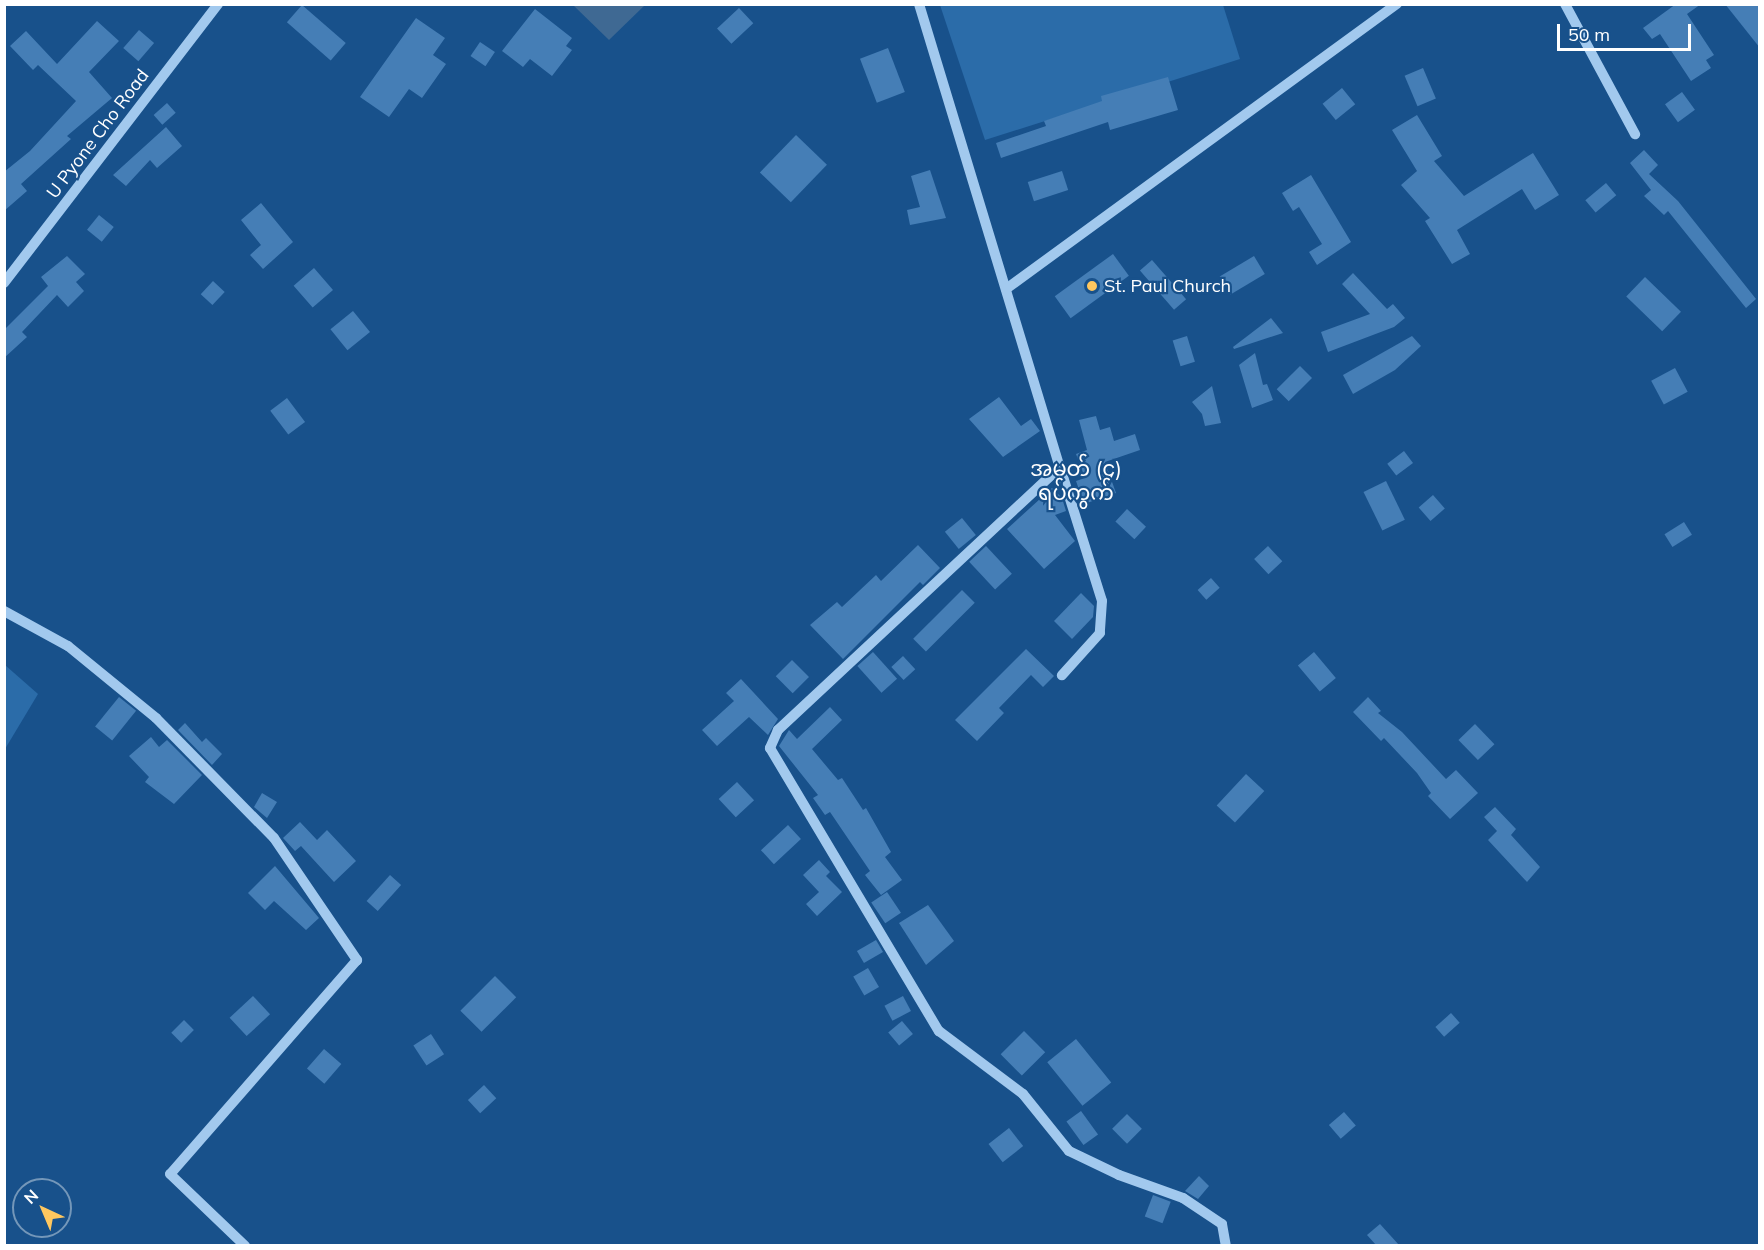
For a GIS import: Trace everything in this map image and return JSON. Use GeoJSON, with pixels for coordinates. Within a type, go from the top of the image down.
{"type":"FeatureCollection","features":[{"type":"Feature","properties":{"kind":"street","name":"U Pyone Cho Road"},"geometry":{"type":"LineString","coordinates":[[4,283],[218,4]]}},
{"type":"Feature","properties":{"kind":"street"},"geometry":{"type":"LineString","coordinates":[[919,4],[1102,601],[1100,633],[1062,675]]}},
{"type":"Feature","properties":{"kind":"street"},"geometry":{"type":"LineString","coordinates":[[1006,289],[1397,4]]}},
{"type":"Feature","properties":{"kind":"street"},"geometry":{"type":"LineString","coordinates":[[1565,4],[1635,135]]}},
{"type":"Feature","properties":{"kind":"street"},"geometry":{"type":"LineString","coordinates":[[1060,467],[778,730],[770,748],[939,1031],[1023,1094],[1069,1151],[1119,1175],[1183,1198],[1222,1224],[1226,1245]]}},
{"type":"Feature","properties":{"kind":"street"},"geometry":{"type":"LineString","coordinates":[[4,611],[68,646],[156,718],[274,838],[357,960],[170,1174],[245,1245]]}},
{"type":"Feature","properties":{"kind":"shaded area"},"geometry":{"type":"Polygon","coordinates":[[[573,5],[645,5],[609,40],[573,5]]]}},
{"type":"Feature","properties":{"kind":"shaded area"},"geometry":{"type":"Polygon","coordinates":[[[940,5],[1223,5],[1240,59],[985,140],[940,5]]]}},
{"type":"Feature","properties":{"kind":"shaded area"},"geometry":{"type":"Polygon","coordinates":[[[5,665],[38,694],[5,749],[5,665]]]}},
{"type":"Feature","properties":{"kind":"building"},"geometry":{"type":"Polygon","coordinates":[[[1676,4],[1701,4],[1687,14],[1714,55],[1706,60],[1711,68],[1691,81],[1660,34],[1652,39],[1643,28],[1676,4]]]}},
{"type":"Feature","properties":{"kind":"building"},"geometry":{"type":"Polygon","coordinates":[[[1725,4],[1760,4],[1760,48],[1725,4]]]}},
{"type":"Feature","properties":{"kind":"building"},"geometry":{"type":"Polygon","coordinates":[[[302,5],[346,43],[331,60],[287,22],[302,5]]]}},
{"type":"Feature","properties":{"kind":"building"},"geometry":{"type":"Polygon","coordinates":[[[739,8],[753,23],[731,44],[717,28],[739,8]]]}},
{"type":"Feature","properties":{"kind":"building"},"geometry":{"type":"Polygon","coordinates":[[[535,9],[572,38],[566,46],[572,50],[552,76],[530,59],[523,67],[502,51],[535,9]]]}},
{"type":"Feature","properties":{"kind":"building"},"geometry":{"type":"Polygon","coordinates":[[[416,18],[445,38],[433,55],[446,64],[422,98],[409,89],[389,117],[360,97],[416,18]]]}},
{"type":"Feature","properties":{"kind":"building"},"geometry":{"type":"Polygon","coordinates":[[[97,21],[119,41],[89,72],[112,98],[67,136],[71,139],[21,184],[27,191],[4,211],[4,172],[30,151],[76,101],[38,65],[33,70],[10,46],[26,31],[57,64],[97,21]]]}},
{"type":"Feature","properties":{"kind":"building"},"geometry":{"type":"Polygon","coordinates":[[[139,30],[154,43],[138,61],[123,48],[139,30]]]}},
{"type":"Feature","properties":{"kind":"building"},"geometry":{"type":"Polygon","coordinates":[[[480,42],[495,52],[485,66],[470,56],[480,42]]]}},
{"type":"Feature","properties":{"kind":"building"},"geometry":{"type":"Polygon","coordinates":[[[888,48],[905,92],[877,103],[860,59],[888,48]]]}},
{"type":"Feature","properties":{"kind":"building"},"geometry":{"type":"Polygon","coordinates":[[[1423,68],[1436,98],[1417,106],[1405,76],[1423,68]]]}},
{"type":"Feature","properties":{"kind":"building"},"geometry":{"type":"Polygon","coordinates":[[[1168,77],[1178,110],[1110,130],[1108,122],[1001,158],[996,143],[1046,126],[1044,121],[1102,101],[1101,96],[1168,77]]]}},
{"type":"Feature","properties":{"kind":"building"},"geometry":{"type":"Polygon","coordinates":[[[1342,88],[1355,104],[1336,120],[1323,104],[1342,88]]]}},
{"type":"Feature","properties":{"kind":"building"},"geometry":{"type":"Polygon","coordinates":[[[1682,92],[1695,110],[1678,122],[1665,104],[1682,92]]]}},
{"type":"Feature","properties":{"kind":"building"},"geometry":{"type":"Polygon","coordinates":[[[167,103],[176,113],[162,125],[154,115],[167,103]]]}},
{"type":"Feature","properties":{"kind":"building"},"geometry":{"type":"Polygon","coordinates":[[[1417,115],[1442,156],[1434,161],[1464,196],[1533,153],[1559,195],[1535,210],[1522,189],[1457,230],[1470,254],[1452,264],[1425,221],[1430,218],[1401,185],[1417,171],[1392,130],[1417,115]]]}},
{"type":"Feature","properties":{"kind":"building"},"geometry":{"type":"Polygon","coordinates":[[[166,127],[182,146],[157,168],[150,160],[126,186],[113,175],[166,127]]]}},
{"type":"Feature","properties":{"kind":"building"},"geometry":{"type":"Polygon","coordinates":[[[796,135],[827,165],[791,202],[760,172],[796,135]]]}},
{"type":"Feature","properties":{"kind":"building"},"geometry":{"type":"Polygon","coordinates":[[[1644,150],[1658,165],[1649,174],[1678,201],[1756,299],[1746,308],[1668,211],[1664,215],[1644,196],[1651,190],[1630,163],[1644,150]]]}},
{"type":"Feature","properties":{"kind":"building"},"geometry":{"type":"Polygon","coordinates":[[[930,170],[946,218],[910,225],[907,210],[920,207],[911,176],[930,170]]]}},
{"type":"Feature","properties":{"kind":"building"},"geometry":{"type":"Polygon","coordinates":[[[1062,171],[1068,190],[1034,201],[1028,182],[1062,171]]]}},
{"type":"Feature","properties":{"kind":"building"},"geometry":{"type":"Polygon","coordinates":[[[1311,175],[1351,242],[1317,265],[1309,252],[1322,244],[1299,207],[1293,211],[1282,193],[1311,175]]]}},
{"type":"Feature","properties":{"kind":"building"},"geometry":{"type":"Polygon","coordinates":[[[1606,183],[1616,195],[1596,213],[1585,200],[1606,183]]]}},
{"type":"Feature","properties":{"kind":"building"},"geometry":{"type":"Polygon","coordinates":[[[261,203],[293,242],[263,269],[250,255],[261,245],[241,220],[261,203]]]}},
{"type":"Feature","properties":{"kind":"building"},"geometry":{"type":"Polygon","coordinates":[[[99,215],[114,227],[102,242],[87,230],[99,215]]]}},
{"type":"Feature","properties":{"kind":"building","name":"St. Paul Church"},"geometry":{"type":"Polygon","coordinates":[[[1113,254],[1129,276],[1071,318],[1055,296],[1113,254]]]}},
{"type":"Feature","properties":{"kind":"building"},"geometry":{"type":"Polygon","coordinates":[[[67,256],[85,274],[76,282],[84,291],[68,307],[57,295],[22,332],[27,337],[4,358],[4,330],[48,286],[41,277],[67,256]]]}},
{"type":"Feature","properties":{"kind":"building"},"geometry":{"type":"Polygon","coordinates":[[[1254,256],[1265,274],[1231,295],[1220,277],[1254,256]]]}},
{"type":"Feature","properties":{"kind":"building"},"geometry":{"type":"Polygon","coordinates":[[[1152,260],[1186,299],[1174,310],[1140,270],[1152,260]]]}},
{"type":"Feature","properties":{"kind":"building"},"geometry":{"type":"Polygon","coordinates":[[[314,268],[333,290],[313,308],[294,286],[314,268]]]}},
{"type":"Feature","properties":{"kind":"building"},"geometry":{"type":"Polygon","coordinates":[[[1353,273],[1387,309],[1393,304],[1405,318],[1394,327],[1328,352],[1321,332],[1370,314],[1342,284],[1353,273]]]}},
{"type":"Feature","properties":{"kind":"building"},"geometry":{"type":"Polygon","coordinates":[[[1645,277],[1681,312],[1662,331],[1626,296],[1645,277]]]}},
{"type":"Feature","properties":{"kind":"building"},"geometry":{"type":"Polygon","coordinates":[[[213,281],[225,292],[212,305],[201,294],[213,281]]]}},
{"type":"Feature","properties":{"kind":"building"},"geometry":{"type":"Polygon","coordinates":[[[353,311],[370,332],[347,350],[330,329],[353,311]]]}},
{"type":"Feature","properties":{"kind":"building"},"geometry":{"type":"Polygon","coordinates":[[[1271,318],[1283,333],[1234,349],[1233,347],[1271,318]]]}},
{"type":"Feature","properties":{"kind":"building"},"geometry":{"type":"Polygon","coordinates":[[[1187,336],[1195,362],[1181,366],[1173,340],[1187,336]]]}},
{"type":"Feature","properties":{"kind":"building"},"geometry":{"type":"Polygon","coordinates":[[[1412,336],[1421,346],[1395,370],[1353,394],[1343,375],[1412,336]]]}},
{"type":"Feature","properties":{"kind":"building"},"geometry":{"type":"Polygon","coordinates":[[[1255,353],[1263,385],[1267,384],[1273,400],[1252,408],[1239,365],[1255,353]]]}},
{"type":"Feature","properties":{"kind":"building"},"geometry":{"type":"Polygon","coordinates":[[[1300,366],[1312,378],[1289,401],[1277,389],[1300,366]]]}},
{"type":"Feature","properties":{"kind":"building"},"geometry":{"type":"Polygon","coordinates":[[[1675,368],[1688,392],[1664,405],[1651,381],[1675,368]]]}},
{"type":"Feature","properties":{"kind":"building"},"geometry":{"type":"Polygon","coordinates":[[[1212,386],[1221,423],[1205,426],[1202,414],[1192,402],[1212,386]]]}},
{"type":"Feature","properties":{"kind":"building"},"geometry":{"type":"Polygon","coordinates":[[[999,397],[1021,426],[1031,419],[1040,431],[1003,457],[969,419],[999,397]]]}},
{"type":"Feature","properties":{"kind":"building"},"geometry":{"type":"Polygon","coordinates":[[[287,398],[305,422],[288,435],[270,411],[287,398]]]}},
{"type":"Feature","properties":{"kind":"building"},"geometry":{"type":"Polygon","coordinates":[[[1096,416],[1100,430],[1110,427],[1114,441],[1135,434],[1140,450],[1105,462],[1116,493],[1084,504],[1076,481],[1085,478],[1076,454],[1087,450],[1079,420],[1096,416]]]}},
{"type":"Feature","properties":{"kind":"building"},"geometry":{"type":"Polygon","coordinates":[[[1404,451],[1413,463],[1396,476],[1387,464],[1404,451]]]}},
{"type":"Feature","properties":{"kind":"building"},"geometry":{"type":"Polygon","coordinates":[[[1386,481],[1405,520],[1382,531],[1364,492],[1386,481]]]}},
{"type":"Feature","properties":{"kind":"building"},"geometry":{"type":"Polygon","coordinates":[[[1052,488],[1062,498],[1066,511],[1055,515],[1075,541],[1044,569],[1007,529],[1052,488]]]}},
{"type":"Feature","properties":{"kind":"building"},"geometry":{"type":"Polygon","coordinates":[[[1433,495],[1445,509],[1430,521],[1419,507],[1433,495]]]}},
{"type":"Feature","properties":{"kind":"building"},"geometry":{"type":"Polygon","coordinates":[[[1127,509],[1146,527],[1134,539],[1115,521],[1127,509]]]}},
{"type":"Feature","properties":{"kind":"building"},"geometry":{"type":"Polygon","coordinates":[[[962,518],[976,535],[959,549],[945,532],[962,518]]]}},
{"type":"Feature","properties":{"kind":"building"},"geometry":{"type":"Polygon","coordinates":[[[1684,522],[1692,535],[1672,547],[1664,534],[1684,522]]]}},
{"type":"Feature","properties":{"kind":"building"},"geometry":{"type":"Polygon","coordinates":[[[918,545],[940,568],[923,585],[920,582],[843,659],[810,625],[837,602],[842,607],[876,575],[881,581],[918,545]]]}},
{"type":"Feature","properties":{"kind":"building"},"geometry":{"type":"Polygon","coordinates":[[[986,546],[1012,574],[995,589],[969,562],[986,546]]]}},
{"type":"Feature","properties":{"kind":"building"},"geometry":{"type":"Polygon","coordinates":[[[1268,546],[1282,561],[1268,574],[1254,559],[1268,546]]]}},
{"type":"Feature","properties":{"kind":"building"},"geometry":{"type":"Polygon","coordinates":[[[1211,578],[1220,588],[1206,600],[1198,590],[1211,578]]]}},
{"type":"Feature","properties":{"kind":"building"},"geometry":{"type":"Polygon","coordinates":[[[962,590],[975,603],[926,652],[913,639],[962,590]]]}},
{"type":"Feature","properties":{"kind":"building"},"geometry":{"type":"Polygon","coordinates":[[[1081,593],[1094,606],[1093,617],[1072,639],[1054,621],[1081,593]]]}},
{"type":"Feature","properties":{"kind":"building"},"geometry":{"type":"Polygon","coordinates":[[[1026,649],[1054,676],[1043,687],[1031,675],[999,708],[1004,713],[977,741],[955,720],[1026,649]]]}},
{"type":"Feature","properties":{"kind":"building"},"geometry":{"type":"Polygon","coordinates":[[[873,652],[897,679],[881,693],[857,666],[873,652]]]}},
{"type":"Feature","properties":{"kind":"building"},"geometry":{"type":"Polygon","coordinates":[[[1314,652],[1336,678],[1320,692],[1298,665],[1314,652]]]}},
{"type":"Feature","properties":{"kind":"building"},"geometry":{"type":"Polygon","coordinates":[[[903,656],[915,669],[904,680],[891,667],[903,656]]]}},
{"type":"Feature","properties":{"kind":"building"},"geometry":{"type":"Polygon","coordinates":[[[792,660],[809,677],[793,693],[776,676],[792,660]]]}},
{"type":"Feature","properties":{"kind":"building"},"geometry":{"type":"Polygon","coordinates":[[[741,679],[778,719],[768,735],[749,717],[717,746],[702,730],[734,701],[726,693],[741,679]]]}},
{"type":"Feature","properties":{"kind":"building"},"geometry":{"type":"Polygon","coordinates":[[[119,697],[136,711],[112,740],[95,727],[119,697]]]}},
{"type":"Feature","properties":{"kind":"building"},"geometry":{"type":"Polygon","coordinates":[[[1368,697],[1381,711],[1378,713],[1402,732],[1446,779],[1456,770],[1478,793],[1450,819],[1428,796],[1431,793],[1417,773],[1384,738],[1381,741],[1353,712],[1368,697]]]}},
{"type":"Feature","properties":{"kind":"building"},"geometry":{"type":"Polygon","coordinates":[[[830,707],[842,720],[812,749],[838,780],[842,778],[863,810],[866,808],[891,852],[885,857],[902,880],[881,895],[865,875],[870,871],[830,812],[825,815],[813,798],[818,795],[779,746],[789,730],[797,739],[830,707]]]}},
{"type":"Feature","properties":{"kind":"building"},"geometry":{"type":"Polygon","coordinates":[[[185,723],[202,742],[206,738],[222,754],[212,765],[178,730],[185,723]]]}},
{"type":"Feature","properties":{"kind":"building"},"geometry":{"type":"Polygon","coordinates":[[[1475,724],[1494,744],[1478,760],[1458,740],[1475,724]]]}},
{"type":"Feature","properties":{"kind":"building"},"geometry":{"type":"Polygon","coordinates":[[[151,737],[159,747],[167,740],[202,775],[174,804],[145,782],[149,777],[129,756],[151,737]]]}},
{"type":"Feature","properties":{"kind":"building"},"geometry":{"type":"Polygon","coordinates":[[[1246,774],[1264,791],[1235,822],[1217,805],[1246,774]]]}},
{"type":"Feature","properties":{"kind":"building"},"geometry":{"type":"Polygon","coordinates":[[[737,782],[754,800],[736,817],[719,799],[737,782]]]}},
{"type":"Feature","properties":{"kind":"building"},"geometry":{"type":"Polygon","coordinates":[[[262,793],[277,802],[267,818],[254,807],[262,793]]]}},
{"type":"Feature","properties":{"kind":"building"},"geometry":{"type":"Polygon","coordinates":[[[1495,807],[1516,829],[1511,835],[1540,867],[1527,882],[1488,840],[1497,831],[1484,817],[1495,807]]]}},
{"type":"Feature","properties":{"kind":"building"},"geometry":{"type":"Polygon","coordinates":[[[300,822],[317,840],[327,830],[356,861],[334,882],[301,846],[295,851],[283,838],[300,822]]]}},
{"type":"Feature","properties":{"kind":"building"},"geometry":{"type":"Polygon","coordinates":[[[788,825],[801,839],[774,864],[761,850],[788,825]]]}},
{"type":"Feature","properties":{"kind":"building"},"geometry":{"type":"Polygon","coordinates":[[[819,860],[830,872],[826,876],[842,892],[817,916],[806,904],[819,892],[803,875],[819,860]]]}},
{"type":"Feature","properties":{"kind":"building"},"geometry":{"type":"Polygon","coordinates":[[[275,866],[319,918],[306,930],[274,901],[265,910],[248,893],[275,866]]]}},
{"type":"Feature","properties":{"kind":"building"},"geometry":{"type":"Polygon","coordinates":[[[390,875],[401,885],[378,911],[367,901],[390,875]]]}},
{"type":"Feature","properties":{"kind":"building"},"geometry":{"type":"Polygon","coordinates":[[[887,892],[901,913],[885,923],[871,903],[887,892]]]}},
{"type":"Feature","properties":{"kind":"building"},"geometry":{"type":"Polygon","coordinates":[[[928,905],[954,941],[926,965],[899,923],[928,905]]]}},
{"type":"Feature","properties":{"kind":"building"},"geometry":{"type":"Polygon","coordinates":[[[876,940],[883,952],[864,963],[857,951],[876,940]]]}},
{"type":"Feature","properties":{"kind":"building"},"geometry":{"type":"Polygon","coordinates":[[[868,968],[879,987],[864,996],[853,976],[868,968]]]}},
{"type":"Feature","properties":{"kind":"building"},"geometry":{"type":"Polygon","coordinates":[[[495,976],[516,997],[482,1032],[460,1011],[495,976]]]}},
{"type":"Feature","properties":{"kind":"building"},"geometry":{"type":"Polygon","coordinates":[[[253,996],[270,1014],[247,1036],[230,1018],[253,996]]]}},
{"type":"Feature","properties":{"kind":"building"},"geometry":{"type":"Polygon","coordinates":[[[903,996],[911,1011],[892,1021],[884,1006],[903,996]]]}},
{"type":"Feature","properties":{"kind":"building"},"geometry":{"type":"Polygon","coordinates":[[[1451,1013],[1460,1023],[1444,1037],[1435,1027],[1451,1013]]]}},
{"type":"Feature","properties":{"kind":"building"},"geometry":{"type":"Polygon","coordinates":[[[184,1020],[194,1030],[181,1043],[171,1033],[184,1020]]]}},
{"type":"Feature","properties":{"kind":"building"},"geometry":{"type":"Polygon","coordinates":[[[902,1021],[913,1034],[899,1046],[888,1033],[902,1021]]]}},
{"type":"Feature","properties":{"kind":"building"},"geometry":{"type":"Polygon","coordinates":[[[1024,1031],[1045,1052],[1022,1076],[1001,1054],[1024,1031]]]}},
{"type":"Feature","properties":{"kind":"building"},"geometry":{"type":"Polygon","coordinates":[[[431,1034],[444,1054],[426,1066],[413,1045],[431,1034]]]}},
{"type":"Feature","properties":{"kind":"building"},"geometry":{"type":"Polygon","coordinates":[[[1076,1039],[1111,1083],[1082,1106],[1047,1062],[1076,1039]]]}},
{"type":"Feature","properties":{"kind":"building"},"geometry":{"type":"Polygon","coordinates":[[[324,1049],[341,1064],[324,1084],[307,1069],[324,1049]]]}},
{"type":"Feature","properties":{"kind":"building"},"geometry":{"type":"Polygon","coordinates":[[[484,1085],[496,1098],[480,1113],[468,1100],[484,1085]]]}},
{"type":"Feature","properties":{"kind":"building"},"geometry":{"type":"Polygon","coordinates":[[[1081,1111],[1098,1134],[1083,1145],[1066,1122],[1081,1111]]]}},
{"type":"Feature","properties":{"kind":"building"},"geometry":{"type":"Polygon","coordinates":[[[1344,1112],[1356,1126],[1341,1139],[1329,1125],[1344,1112]]]}},
{"type":"Feature","properties":{"kind":"building"},"geometry":{"type":"Polygon","coordinates":[[[1127,1114],[1142,1129],[1127,1144],[1112,1129],[1127,1114]]]}},
{"type":"Feature","properties":{"kind":"building"},"geometry":{"type":"Polygon","coordinates":[[[1009,1128],[1023,1146],[1003,1162],[989,1144],[1009,1128]]]}},
{"type":"Feature","properties":{"kind":"building"},"geometry":{"type":"Polygon","coordinates":[[[1199,1176],[1209,1186],[1198,1199],[1185,1191],[1199,1176]]]}},
{"type":"Feature","properties":{"kind":"building"},"geometry":{"type":"Polygon","coordinates":[[[1153,1195],[1171,1202],[1162,1223],[1145,1216],[1153,1195]]]}},
{"type":"Feature","properties":{"kind":"building"},"geometry":{"type":"Polygon","coordinates":[[[1380,1224],[1399,1245],[1376,1245],[1367,1235],[1380,1224]]]}},
{"type":"Feature","properties":{"kind":"place","name":"St. Paul Church"},"geometry":{"type":"Point","coordinates":[1092,286]}},
{"type":"Feature","properties":{"kind":"district","name":"အမှတ် (၄) ရပ်ကွက်"},"geometry":{"type":"Point","coordinates":[1076,480]}}]}
